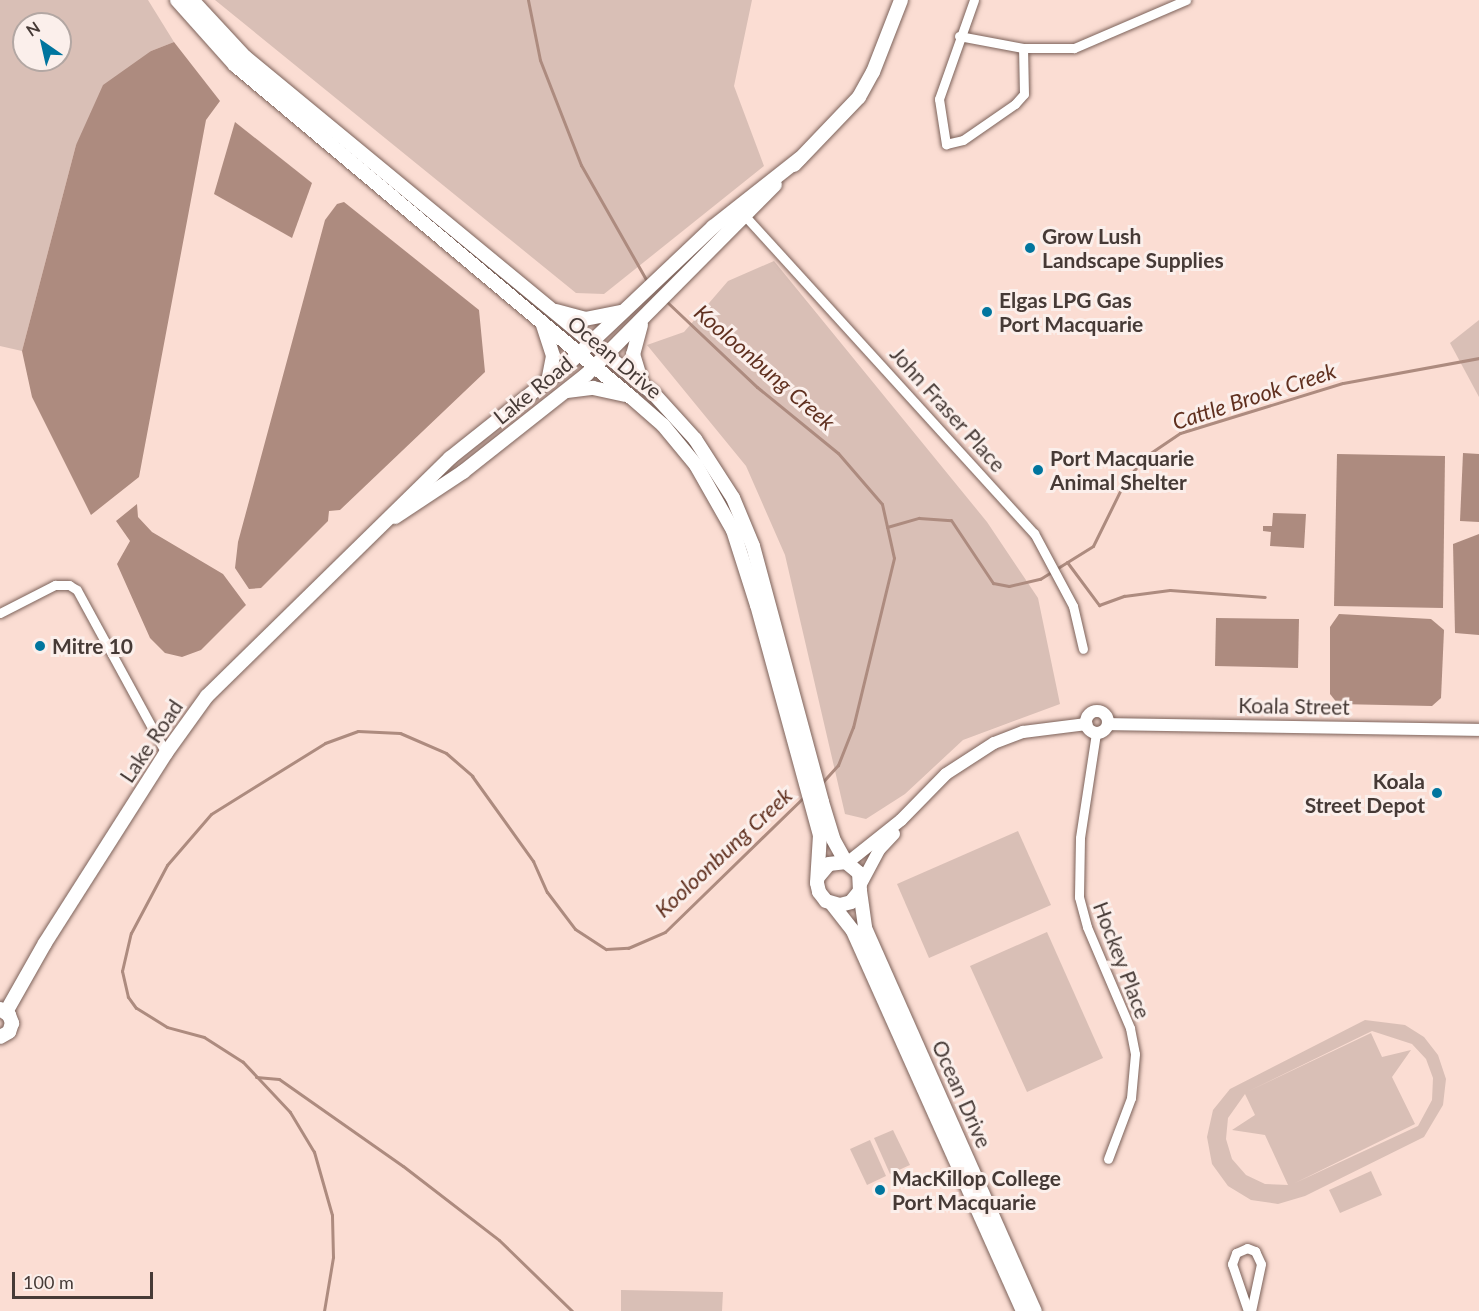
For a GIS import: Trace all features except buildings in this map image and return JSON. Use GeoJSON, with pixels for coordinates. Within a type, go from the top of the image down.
{"type":"FeatureCollection","features":[{"type":"Feature","properties":{"kind":"main road","name":"Ocean Drive"},"geometry":{"type":"LineString","coordinates":[[177,0],[235,65],[632,398],[682,447],[734,530],[805,763]]}},
{"type":"Feature","properties":{"kind":"main road","name":"Ocean Drive"},"geometry":{"type":"LineString","coordinates":[[192,0],[245,57],[643,385],[696,439],[716,467],[745,522],[817,807],[820,835],[818,877]]}},
{"type":"Feature","properties":{"kind":"main road","name":"Lake Road"},"geometry":{"type":"LineString","coordinates":[[0,1037],[11,1028],[3,1011],[166,753],[207,696],[450,458],[548,381],[657,280],[741,212],[799,159],[859,97],[873,72],[901,0]]}},
{"type":"Feature","properties":{"kind":"main road","name":"Lake Road"},"geometry":{"type":"LineString","coordinates":[[376,530],[463,472],[595,367],[670,292],[741,212]]}},
{"type":"Feature","properties":{"kind":"main road"},"geometry":{"type":"LineString","coordinates":[[551,310],[592,319],[626,310]]}},
{"type":"Feature","properties":{"kind":"main road"},"geometry":{"type":"LineString","coordinates":[[643,385],[633,354],[647,315]]}},
{"type":"Feature","properties":{"kind":"main road"},"geometry":{"type":"LineString","coordinates":[[542,324],[553,350],[548,381]]}},
{"type":"Feature","properties":{"kind":"main road"},"geometry":{"type":"LineString","coordinates":[[566,392],[593,387],[632,398]]}},
{"type":"Feature","properties":{"kind":"main road","name":"Ocean Drive"},"geometry":{"type":"LineString","coordinates":[[817,807],[847,863]]}},
{"type":"Feature","properties":{"kind":"main road"},"geometry":{"type":"LineString","coordinates":[[847,863],[858,871],[861,887],[849,903],[832,904],[819,892],[818,877],[829,864],[847,863]]}},
{"type":"Feature","properties":{"kind":"main road","name":"Ocean Drive"},"geometry":{"type":"LineString","coordinates":[[861,887],[865,928],[1035,1311]]}},
{"type":"Feature","properties":{"kind":"main road","name":"Ocean Drive"},"geometry":{"type":"LineString","coordinates":[[832,904],[853,931],[1023,1311]]}},
{"type":"Feature","properties":{"kind":"street"},"geometry":{"type":"LineString","coordinates":[[974,0],[959,36],[939,99],[946,144],[963,140],[1015,104],[1024,94],[1023,48]]}},
{"type":"Feature","properties":{"kind":"street"},"geometry":{"type":"LineString","coordinates":[[959,36],[1023,48],[1059,49],[1088,45],[1186,0]]}},
{"type":"Feature","properties":{"kind":"street","name":"John Fraser Place"},"geometry":{"type":"LineString","coordinates":[[741,212],[1034,533],[1073,606],[1083,650]]}},
{"type":"Feature","properties":{"kind":"street"},"geometry":{"type":"LineString","coordinates":[[0,614],[55,585],[69,585],[77,590],[166,753]]}},
{"type":"Feature","properties":{"kind":"street"},"geometry":{"type":"LineString","coordinates":[[847,863],[901,819],[946,774],[994,743],[1023,732],[1086,724],[1096,733],[1108,724],[1106,716],[1096,711],[1089,714],[1086,724]]}},
{"type":"Feature","properties":{"kind":"street","name":"Koala Street"},"geometry":{"type":"LineString","coordinates":[[1108,724],[1479,730]]}},
{"type":"Feature","properties":{"kind":"street","name":"Hockey Place"},"geometry":{"type":"LineString","coordinates":[[1096,733],[1080,838],[1079,897],[1087,927],[1130,1028],[1135,1054],[1131,1098],[1108,1160]]}},
{"type":"Feature","properties":{"kind":"street"},"geometry":{"type":"LineString","coordinates":[[861,887],[901,819]]}},
{"type":"Feature","properties":{"kind":"street"},"geometry":{"type":"LineString","coordinates":[[1247,1248],[1255,1251],[1261,1264],[1250,1311],[1232,1264],[1236,1253],[1247,1248]]}},
{"type":"Feature","properties":{"kind":"shaded area"},"geometry":{"type":"Polygon","coordinates":[[[0,0],[148,0],[174,42],[151,51],[76,145],[22,351],[0,346],[0,0]]]}},
{"type":"Feature","properties":{"kind":"shaded area"},"geometry":{"type":"Polygon","coordinates":[[[215,0],[752,0],[734,86],[764,166],[604,294],[576,293],[215,0]]]}},
{"type":"Feature","properties":{"kind":"shaded area"},"geometry":{"type":"Polygon","coordinates":[[[174,42],[220,101],[206,120],[139,477],[91,515],[32,397],[22,351],[76,145],[103,85],[151,51],[174,42]]]}},
{"type":"Feature","properties":{"kind":"shaded area"},"geometry":{"type":"Polygon","coordinates":[[[235,122],[312,183],[292,238],[214,194],[235,122]]]}},
{"type":"Feature","properties":{"kind":"shaded area"},"geometry":{"type":"Polygon","coordinates":[[[344,202],[479,310],[485,372],[340,510],[329,511],[328,521],[261,588],[249,589],[235,568],[238,542],[325,220],[337,204],[344,202]]]}},
{"type":"Feature","properties":{"kind":"shaded area"},"geometry":{"type":"Polygon","coordinates":[[[774,261],[987,522],[1038,598],[1060,704],[963,740],[905,794],[866,819],[845,814],[785,555],[746,466],[647,345],[684,332],[728,281],[774,261]]]}},
{"type":"Feature","properties":{"kind":"shaded area"},"geometry":{"type":"Polygon","coordinates":[[[1479,320],[1479,397],[1450,343],[1479,320]]]}},
{"type":"Feature","properties":{"kind":"shaded area"},"geometry":{"type":"Polygon","coordinates":[[[1463,453],[1479,454],[1479,522],[1460,521],[1463,453]]]}},
{"type":"Feature","properties":{"kind":"shaded area"},"geometry":{"type":"Polygon","coordinates":[[[1337,454],[1445,456],[1443,608],[1334,606],[1337,454]]]}},
{"type":"Feature","properties":{"kind":"shaded area"},"geometry":{"type":"Polygon","coordinates":[[[137,504],[138,517],[152,532],[223,574],[246,605],[201,650],[182,657],[165,653],[150,638],[117,564],[130,541],[116,521],[137,504]]]}},
{"type":"Feature","properties":{"kind":"shaded area"},"geometry":{"type":"Polygon","coordinates":[[[1273,513],[1306,514],[1304,548],[1270,546],[1271,532],[1263,531],[1263,526],[1272,526],[1273,513]]]}},
{"type":"Feature","properties":{"kind":"shaded area"},"geometry":{"type":"Polygon","coordinates":[[[1479,534],[1479,635],[1455,633],[1453,544],[1479,534]]]}},
{"type":"Feature","properties":{"kind":"shaded area"},"geometry":{"type":"Polygon","coordinates":[[[1339,614],[1431,619],[1444,630],[1441,698],[1432,706],[1338,704],[1330,694],[1330,627],[1339,614]]]}},
{"type":"Feature","properties":{"kind":"shaded area"},"geometry":{"type":"Polygon","coordinates":[[[1216,618],[1299,619],[1298,668],[1215,666],[1216,618]]]}},
{"type":"Feature","properties":{"kind":"shaded area"},"geometry":{"type":"Polygon","coordinates":[[[1018,831],[1051,905],[929,958],[897,884],[1018,831]]]}},
{"type":"Feature","properties":{"kind":"shaded area"},"geometry":{"type":"Polygon","coordinates":[[[1047,932],[1103,1058],[1027,1092],[970,966],[1047,932]]]}},
{"type":"Feature","properties":{"kind":"shaded area"},"geometry":{"type":"Polygon","coordinates":[[[1365,1020],[1405,1025],[1424,1037],[1438,1055],[1446,1079],[1443,1105],[1424,1137],[1305,1196],[1278,1204],[1251,1200],[1228,1186],[1212,1164],[1207,1137],[1213,1110],[1230,1089],[1365,1020]],[[1372,1031],[1247,1092],[1371,1033],[1382,1057],[1411,1050],[1392,1077],[1415,1124],[1295,1183],[1418,1126],[1432,1100],[1433,1078],[1426,1059],[1412,1044],[1372,1031]],[[1245,1094],[1228,1118],[1226,1139],[1232,1159],[1246,1175],[1265,1184],[1288,1185],[1265,1135],[1232,1130],[1255,1115],[1245,1094]]]}},
{"type":"Feature","properties":{"kind":"shaded area"},"geometry":{"type":"Polygon","coordinates":[[[893,1130],[910,1165],[890,1174],[874,1138],[893,1130]]]}},
{"type":"Feature","properties":{"kind":"shaded area"},"geometry":{"type":"Polygon","coordinates":[[[870,1140],[886,1176],[867,1185],[850,1149],[870,1140]]]}},
{"type":"Feature","properties":{"kind":"shaded area"},"geometry":{"type":"Polygon","coordinates":[[[1371,1171],[1382,1195],[1340,1213],[1329,1190],[1371,1171]]]}},
{"type":"Feature","properties":{"kind":"shaded area"},"geometry":{"type":"Polygon","coordinates":[[[621,1290],[723,1292],[722,1311],[621,1311],[621,1290]]]}},
{"type":"Feature","properties":{"kind":"waterway","name":"Kooloonbung Creek"},"geometry":{"type":"LineString","coordinates":[[528,0],[540,60],[581,165],[648,283]]}},
{"type":"Feature","properties":{"kind":"waterway","name":"Kooloonbung Creek"},"geometry":{"type":"LineString","coordinates":[[666,301],[757,387],[838,453],[882,504],[894,558],[853,727],[838,765],[821,784]]}},
{"type":"Feature","properties":{"kind":"waterway","name":"Cattle Brook Creek"},"geometry":{"type":"LineString","coordinates":[[887,527],[919,518],[951,520],[993,583],[1009,586],[1040,579],[1093,546],[1125,481],[1146,456],[1180,433],[1343,383],[1479,358]]}},
{"type":"Feature","properties":{"kind":"waterway"},"geometry":{"type":"LineString","coordinates":[[1067,562],[1099,605],[1124,596],[1170,590],[1265,597]]}},
{"type":"Feature","properties":{"kind":"waterway","name":"Kooloonbung Creek"},"geometry":{"type":"LineString","coordinates":[[324,1311],[333,1257],[332,1215],[314,1152],[290,1112],[243,1062],[204,1037],[167,1027],[136,1008],[128,997],[122,971],[131,933],[167,865],[211,814],[325,743],[358,731],[400,733],[446,753],[472,776],[533,861],[547,892],[575,929],[606,949],[628,948],[665,932],[804,797]]}},
{"type":"Feature","properties":{"kind":"waterway"},"geometry":{"type":"LineString","coordinates":[[256,1077],[279,1079],[403,1166],[499,1240],[572,1311]]}},
{"type":"Feature","properties":{"kind":"place","name":"Grow Lush Landscape Supplies"},"geometry":{"type":"Point","coordinates":[1030,248]}},
{"type":"Feature","properties":{"kind":"place","name":"Elgas LPG Gas Port Macquarie"},"geometry":{"type":"Point","coordinates":[987,312]}},
{"type":"Feature","properties":{"kind":"place","name":"Port Macquarie Animal Shelter"},"geometry":{"type":"Point","coordinates":[1038,470]}},
{"type":"Feature","properties":{"kind":"place","name":"Mitre 10"},"geometry":{"type":"Point","coordinates":[40,646]}},
{"type":"Feature","properties":{"kind":"place","name":"Koala Street Depot"},"geometry":{"type":"Point","coordinates":[1437,793]}},
{"type":"Feature","properties":{"kind":"place","name":"MacKillop College Port Macquarie"},"geometry":{"type":"Point","coordinates":[880,1190]}}]}
